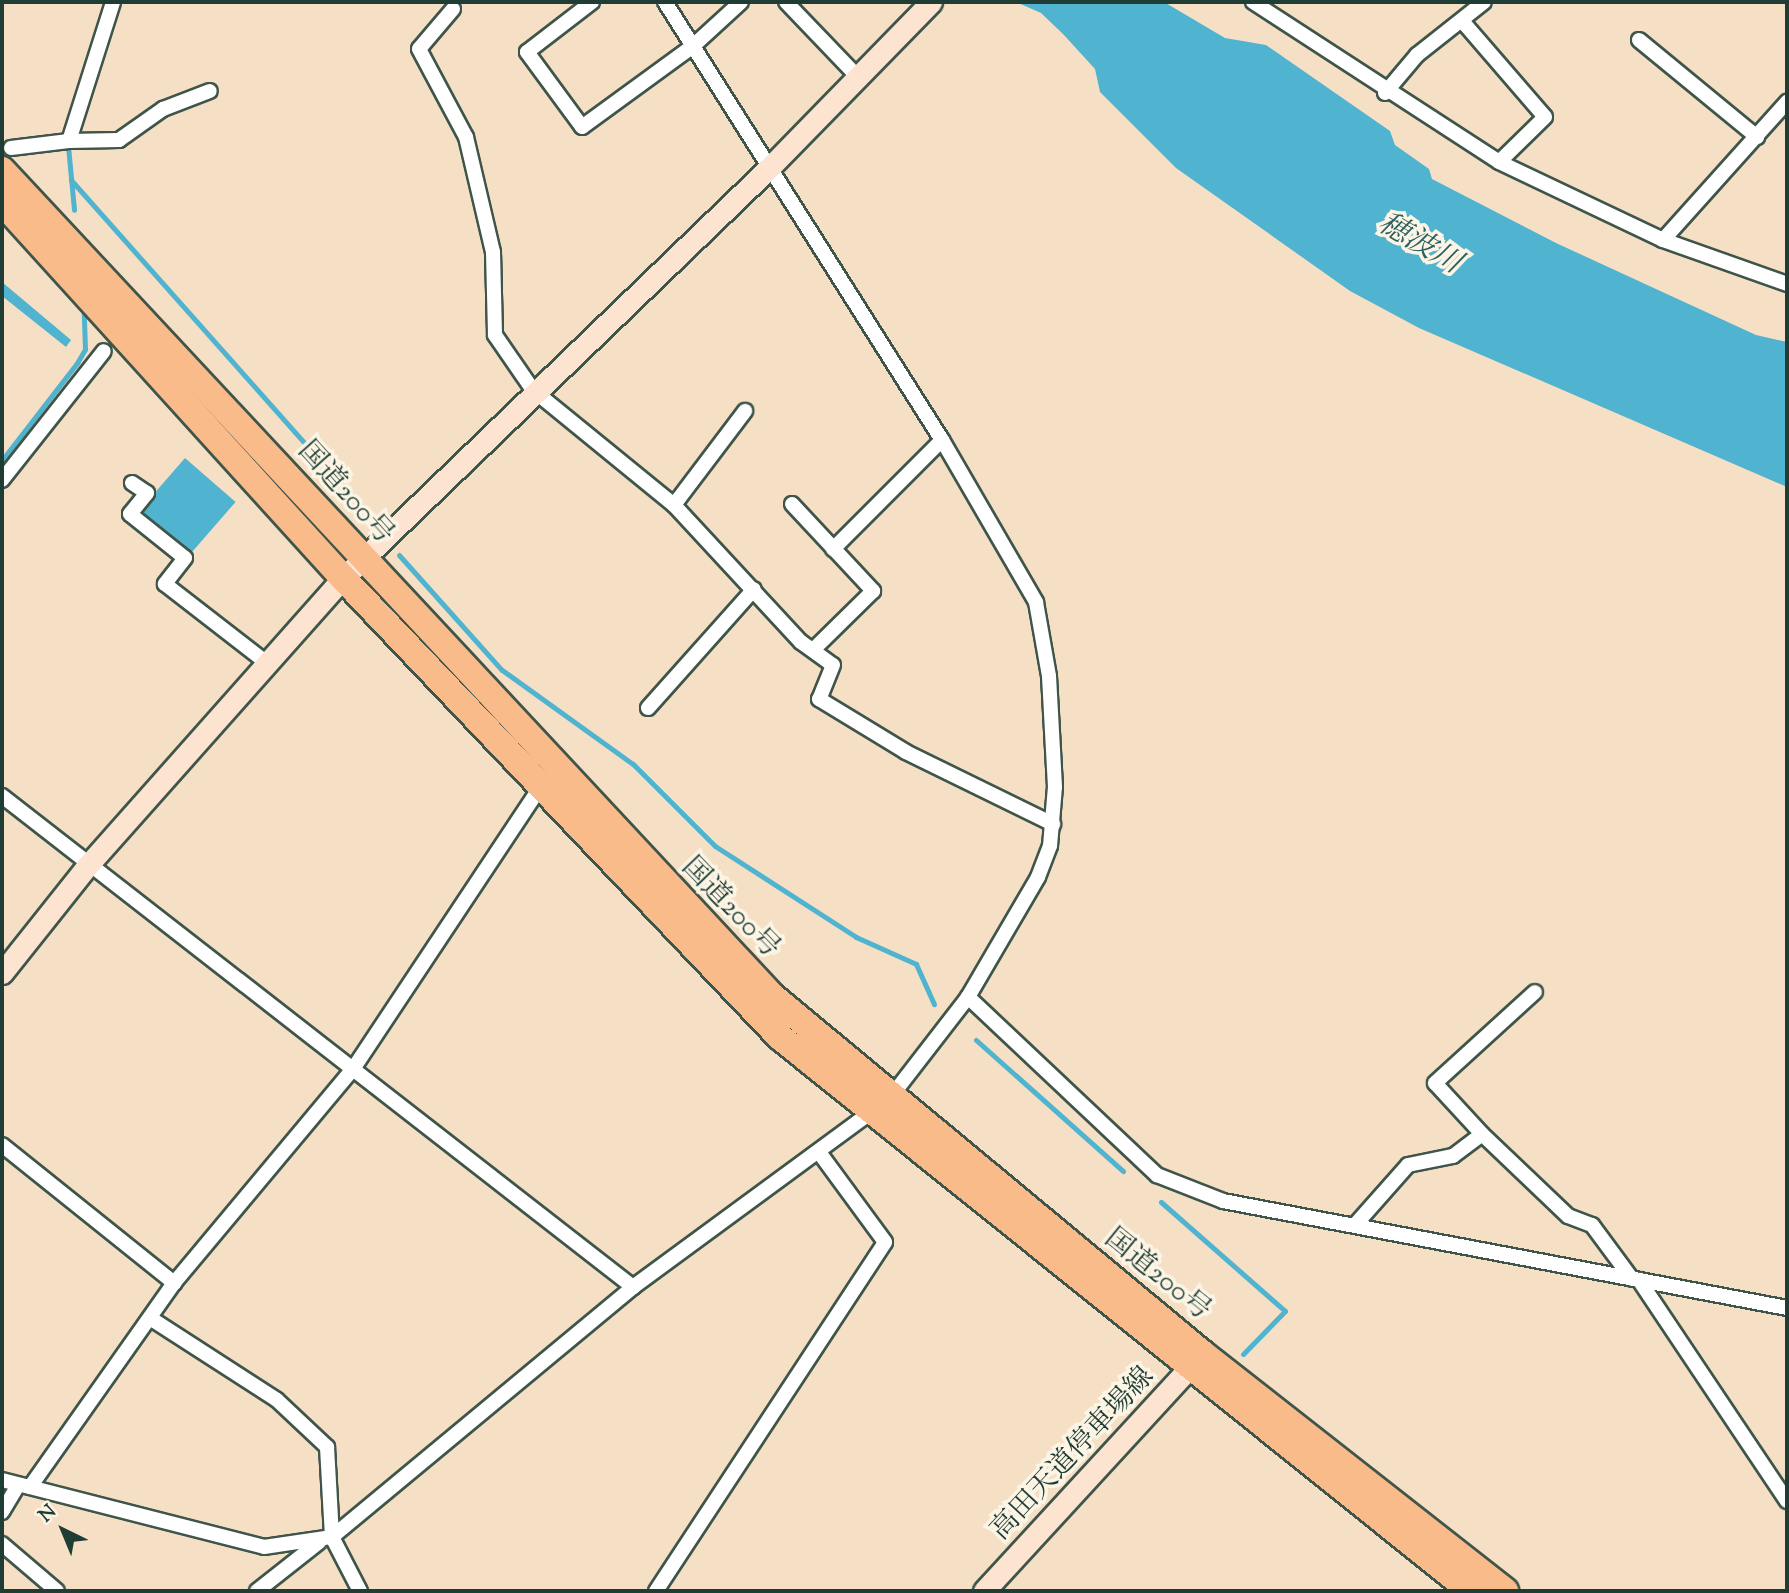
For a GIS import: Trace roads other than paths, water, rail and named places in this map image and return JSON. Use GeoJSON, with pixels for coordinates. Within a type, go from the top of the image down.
{"type":"FeatureCollection","features":[{"type":"Feature","properties":{"kind":"highway","name":"国道200号"},"geometry":{"type":"LineString","coordinates":[[6,159],[362,559],[549,777]]}},
{"type":"Feature","properties":{"kind":"highway","name":"国道200号"},"geometry":{"type":"LineString","coordinates":[[2,202],[343,578],[881,1105],[1196,1362],[1484,1587]]}},
{"type":"Feature","properties":{"kind":"street"},"geometry":{"type":"LineString","coordinates":[[69,141],[113,2]]}},
{"type":"Feature","properties":{"kind":"street"},"geometry":{"type":"LineString","coordinates":[[592,2],[527,52],[582,127],[693,46],[741,2]]}},
{"type":"Feature","properties":{"kind":"street"},"geometry":{"type":"LineString","coordinates":[[257,1591],[326,1539],[634,1287],[789,1168],[819,1152],[881,1105],[968,997],[1038,877],[1053,824],[1049,676],[1036,601],[942,440],[665,2]]}},
{"type":"Feature","properties":{"kind":"street"},"geometry":{"type":"LineString","coordinates":[[786,2],[858,76]]}},
{"type":"Feature","properties":{"kind":"street"},"geometry":{"type":"LineString","coordinates":[[1252,2],[1385,93],[1499,162],[1663,240],[1787,284]]}},
{"type":"Feature","properties":{"kind":"street"},"geometry":{"type":"LineString","coordinates":[[1385,93],[1417,55],[1463,22],[1484,2]]}},
{"type":"Feature","properties":{"kind":"street"},"geometry":{"type":"LineString","coordinates":[[453,4],[419,49],[466,137],[493,252],[495,335],[533,390],[674,505],[801,642],[815,648],[834,673],[819,699],[906,752],[1053,824]]}},
{"type":"Feature","properties":{"kind":"street"},"geometry":{"type":"LineString","coordinates":[[2,974],[88,866],[343,578],[533,390],[771,166],[926,4]]}},
{"type":"Feature","properties":{"kind":"street"},"geometry":{"type":"LineString","coordinates":[[1463,22],[1545,117],[1499,162]]}},
{"type":"Feature","properties":{"kind":"street"},"geometry":{"type":"LineString","coordinates":[[1639,40],[1757,137]]}},
{"type":"Feature","properties":{"kind":"street"},"geometry":{"type":"LineString","coordinates":[[6,159],[69,141],[119,140],[163,109],[210,91]]}},
{"type":"Feature","properties":{"kind":"street"},"geometry":{"type":"LineString","coordinates":[[1663,240],[1787,102]]}},
{"type":"Feature","properties":{"kind":"street"},"geometry":{"type":"LineString","coordinates":[[2,480],[104,351]]}},
{"type":"Feature","properties":{"kind":"street"},"geometry":{"type":"LineString","coordinates":[[674,505],[745,411]]}},
{"type":"Feature","properties":{"kind":"street"},"geometry":{"type":"LineString","coordinates":[[833,549],[942,440]]}},
{"type":"Feature","properties":{"kind":"street"},"geometry":{"type":"LineString","coordinates":[[132,482],[147,493],[130,514],[185,558],[165,584],[267,663]]}},
{"type":"Feature","properties":{"kind":"street"},"geometry":{"type":"LineString","coordinates":[[792,504],[873,590],[815,648]]}},
{"type":"Feature","properties":{"kind":"street"},"geometry":{"type":"LineString","coordinates":[[648,708],[754,589]]}},
{"type":"Feature","properties":{"kind":"street"},"geometry":{"type":"LineString","coordinates":[[2,1512],[174,1283],[353,1069],[549,777]]}},
{"type":"Feature","properties":{"kind":"street"},"geometry":{"type":"LineString","coordinates":[[2,796],[88,866],[634,1287]]}},
{"type":"Feature","properties":{"kind":"street"},"geometry":{"type":"LineString","coordinates":[[1535,992],[1435,1083],[1482,1134],[1568,1216],[1592,1225],[1635,1279],[1787,1501]]}},
{"type":"Feature","properties":{"kind":"street"},"geometry":{"type":"LineString","coordinates":[[968,997],[1157,1175],[1223,1201],[1787,1308]]}},
{"type":"Feature","properties":{"kind":"street"},"geometry":{"type":"LineString","coordinates":[[1356,1225],[1408,1165],[1453,1156],[1482,1134]]}},
{"type":"Feature","properties":{"kind":"street"},"geometry":{"type":"LineString","coordinates":[[2,1145],[174,1283]]}},
{"type":"Feature","properties":{"kind":"street"},"geometry":{"type":"LineString","coordinates":[[656,1591],[886,1242],[819,1152]]}},
{"type":"Feature","properties":{"kind":"street"},"geometry":{"type":"LineString","coordinates":[[150,1318],[277,1400],[327,1447],[326,1539],[360,1591]]}},
{"type":"Feature","properties":{"kind":"street","name":"高田天道停車場線"},"geometry":{"type":"LineString","coordinates":[[984,1591],[1196,1362]]}},
{"type":"Feature","properties":{"kind":"street"},"geometry":{"type":"LineString","coordinates":[[2,1480],[209,1537],[264,1546],[326,1539]]}},
{"type":"Feature","properties":{"kind":"street"},"geometry":{"type":"LineString","coordinates":[[2,1544],[57,1591]]}},
{"type":"Feature","properties":{"kind":"water","name":"穂波川"},"geometry":{"type":"Polygon","coordinates":[[[1016,2],[1164,2],[1225,38],[1266,45],[1390,131],[1395,145],[1429,169],[1432,179],[1556,243],[1756,335],[1787,342],[1787,487],[1419,328],[1350,291],[1176,168],[1100,92],[1095,69],[1063,34],[1041,13],[1016,2]]]}},
{"type":"Feature","properties":{"kind":"water"},"geometry":{"type":"Polygon","coordinates":[[[2,282],[71,340],[66,347],[2,296],[2,282]]]}},
{"type":"Feature","properties":{"kind":"water"},"geometry":{"type":"Polygon","coordinates":[[[185,458],[236,502],[188,557],[137,513],[185,458]]]}},
{"type":"Feature","properties":{"kind":"waterway"},"geometry":{"type":"LineString","coordinates":[[68,146],[74,210]]}},
{"type":"Feature","properties":{"kind":"waterway"},"geometry":{"type":"LineString","coordinates":[[71,180],[319,459]]}},
{"type":"Feature","properties":{"kind":"waterway"},"geometry":{"type":"LineString","coordinates":[[2,460],[85,349],[84,311]]}},
{"type":"Feature","properties":{"kind":"waterway"},"geometry":{"type":"LineString","coordinates":[[339,481],[371,517]]}},
{"type":"Feature","properties":{"kind":"waterway"},"geometry":{"type":"LineString","coordinates":[[399,555],[502,670],[633,764],[715,846],[856,937],[916,964],[934,1004]]}},
{"type":"Feature","properties":{"kind":"waterway"},"geometry":{"type":"LineString","coordinates":[[976,1040],[1123,1171]]}},
{"type":"Feature","properties":{"kind":"waterway"},"geometry":{"type":"LineString","coordinates":[[1161,1202],[1285,1311],[1243,1354]]}}]}
